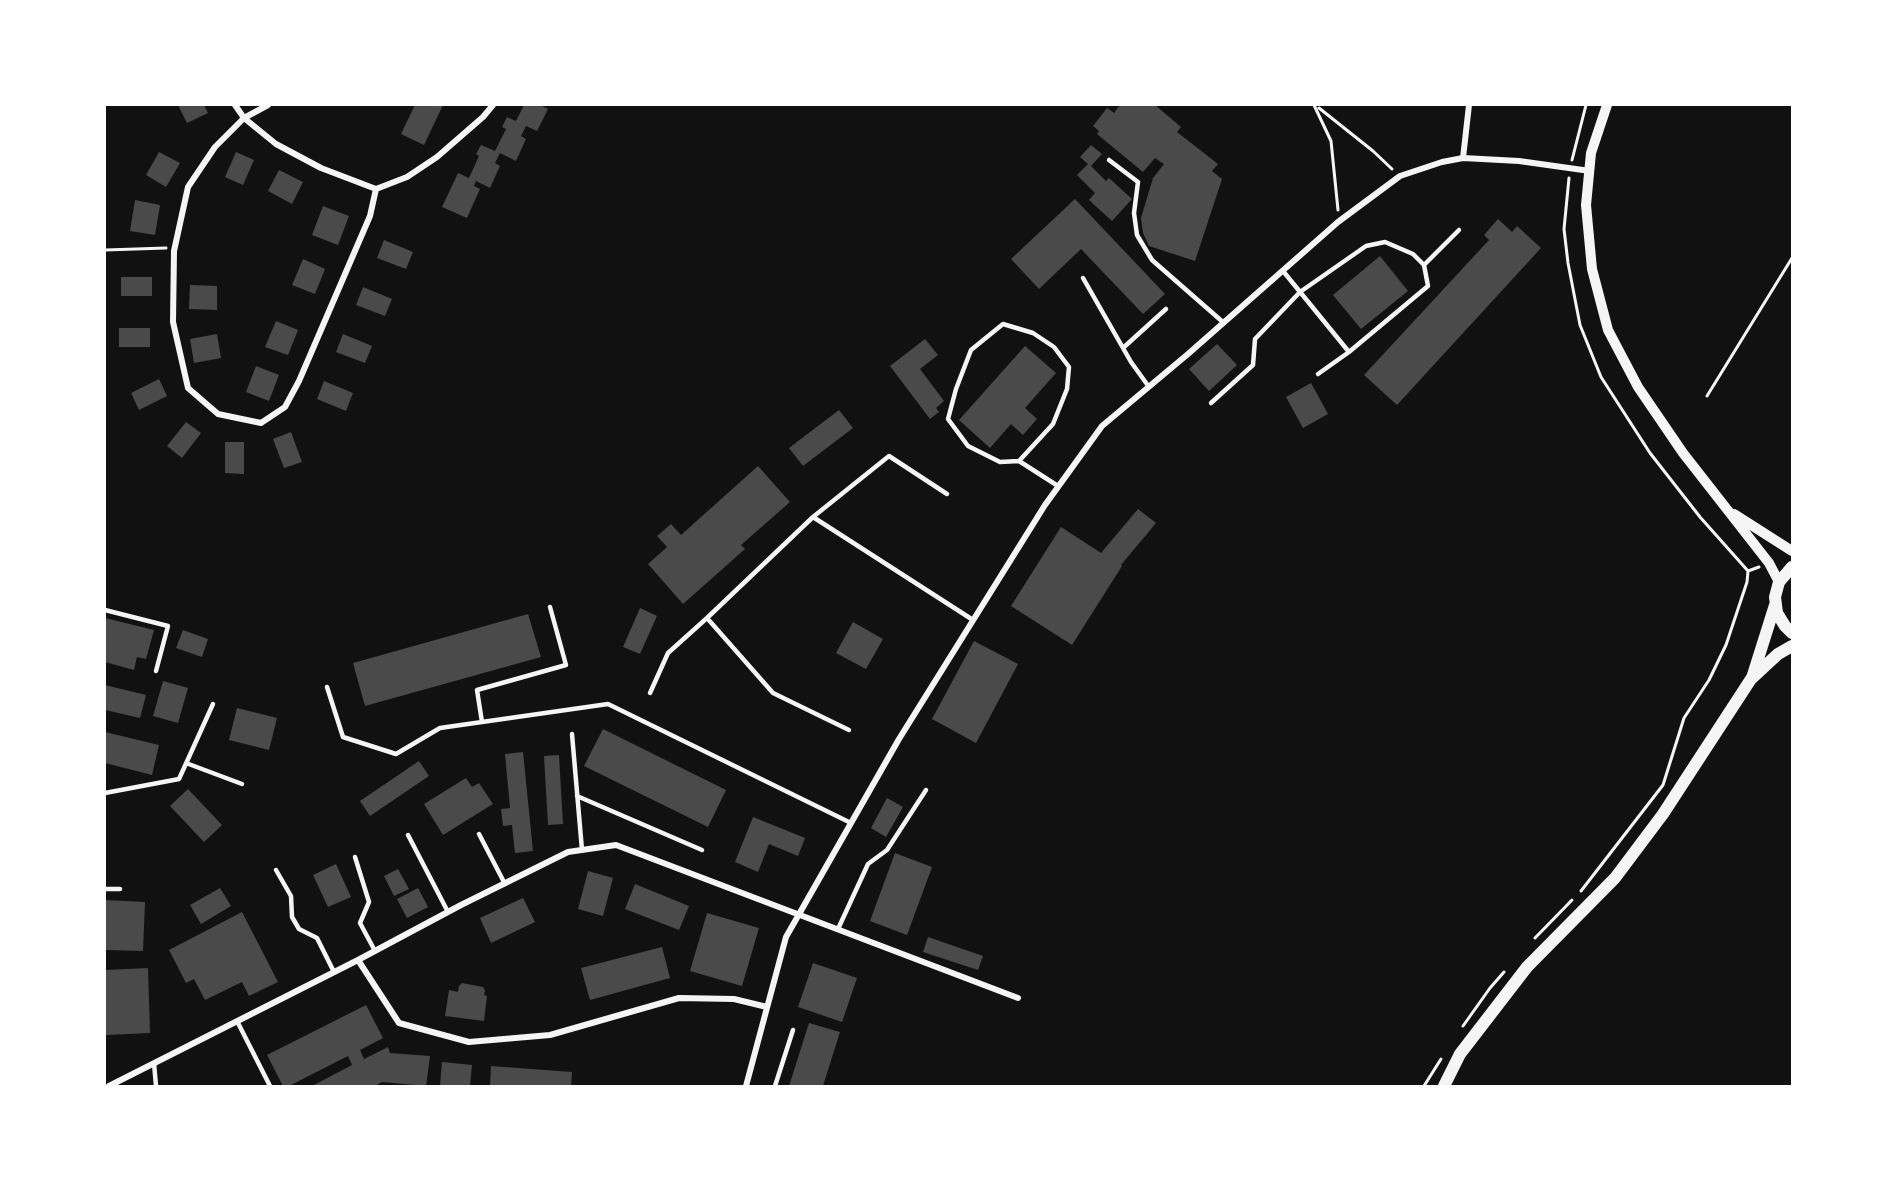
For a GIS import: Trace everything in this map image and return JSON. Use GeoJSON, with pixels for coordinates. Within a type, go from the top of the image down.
{"type":"FeatureCollection","features":[{"type":"Feature","properties":{"kind":"main road"},"geometry":{"type":"LineString","coordinates":[[1752,679],[1775,605],[1779,582],[1792,567]]}},
{"type":"Feature","properties":{"kind":"main road"},"geometry":{"type":"LineString","coordinates":[[1775,605],[1781,620],[1792,633]]}},
{"type":"Feature","properties":{"kind":"main road"},"geometry":{"type":"LineString","coordinates":[[1444,1086],[1460,1054],[1527,967],[1615,878],[1663,814],[1752,679],[1778,654],[1792,646]]}},
{"type":"Feature","properties":{"kind":"street"},"geometry":{"type":"LineString","coordinates":[[235,105],[244,118],[276,144],[321,168],[376,189],[407,177],[437,157],[483,117],[493,105]]}},
{"type":"Feature","properties":{"kind":"street"},"geometry":{"type":"LineString","coordinates":[[268,105],[244,118],[215,147],[188,187],[175,248],[174,322],[188,387],[218,414],[261,423],[285,407],[299,381],[370,216],[376,189]]}},
{"type":"Feature","properties":{"kind":"street"},"geometry":{"type":"LineString","coordinates":[[1463,158],[1469,105]]}},
{"type":"Feature","properties":{"kind":"street"},"geometry":{"type":"LineString","coordinates":[[1607,105],[1591,153],[1586,205],[1592,269],[1608,330],[1638,387],[1683,453],[1769,563],[1779,582]]}},
{"type":"Feature","properties":{"kind":"street"},"geometry":{"type":"LineString","coordinates":[[746,1086],[786,937],[898,739],[1045,505],[1102,426],[1338,222],[1400,176],[1442,162],[1463,158],[1519,161],[1590,171]]}},
{"type":"Feature","properties":{"kind":"street"},"geometry":{"type":"LineString","coordinates":[[1724,507],[1792,551]]}},
{"type":"Feature","properties":{"kind":"street"},"geometry":{"type":"LineString","coordinates":[[109,1086],[568,852],[616,845],[1018,998]]}},
{"type":"Feature","properties":{"kind":"street"},"geometry":{"type":"LineString","coordinates":[[358,960],[399,1023],[469,1042],[550,1035],[679,998],[734,999],[766,1007]]}},
{"type":"Feature","properties":{"kind":"lane"},"geometry":{"type":"LineString","coordinates":[[1110,160],[1138,182],[1134,213],[1137,235],[1152,260],[1224,322]]}},
{"type":"Feature","properties":{"kind":"lane"},"geometry":{"type":"LineString","coordinates":[[1424,265],[1459,230]]}},
{"type":"Feature","properties":{"kind":"lane"},"geometry":{"type":"LineString","coordinates":[[1211,403],[1253,365],[1255,339],[1300,292],[1366,246],[1385,242],[1413,254],[1424,265],[1428,286],[1349,352],[1318,374]]}},
{"type":"Feature","properties":{"kind":"lane"},"geometry":{"type":"LineString","coordinates":[[1283,270],[1349,352]]}},
{"type":"Feature","properties":{"kind":"lane"},"geometry":{"type":"LineString","coordinates":[[1083,278],[1131,362],[1149,387]]}},
{"type":"Feature","properties":{"kind":"lane"},"geometry":{"type":"LineString","coordinates":[[1123,348],[1166,309]]}},
{"type":"Feature","properties":{"kind":"lane"},"geometry":{"type":"LineString","coordinates":[[1019,461],[1053,424],[1067,389],[1069,366],[1054,346],[1033,333],[1003,324],[971,350],[956,389],[948,419],[968,446],[1000,462],[1019,461],[1058,486]]}},
{"type":"Feature","properties":{"kind":"lane"},"geometry":{"type":"LineString","coordinates":[[650,693],[668,653],[813,517],[889,456],[947,494]]}},
{"type":"Feature","properties":{"kind":"lane"},"geometry":{"type":"LineString","coordinates":[[813,517],[973,620]]}},
{"type":"Feature","properties":{"kind":"lane"},"geometry":{"type":"LineString","coordinates":[[482,722],[477,690],[566,665],[550,607]]}},
{"type":"Feature","properties":{"kind":"lane"},"geometry":{"type":"LineString","coordinates":[[105,610],[168,626],[156,671]]}},
{"type":"Feature","properties":{"kind":"lane"},"geometry":{"type":"LineString","coordinates":[[707,618],[773,693],[849,730]]}},
{"type":"Feature","properties":{"kind":"lane"},"geometry":{"type":"LineString","coordinates":[[327,687],[343,737],[396,754],[440,728],[608,704],[851,823]]}},
{"type":"Feature","properties":{"kind":"lane"},"geometry":{"type":"LineString","coordinates":[[105,793],[179,778],[213,704]]}},
{"type":"Feature","properties":{"kind":"lane"},"geometry":{"type":"LineString","coordinates":[[572,734],[582,850]]}},
{"type":"Feature","properties":{"kind":"lane"},"geometry":{"type":"LineString","coordinates":[[186,763],[242,784]]}},
{"type":"Feature","properties":{"kind":"lane"},"geometry":{"type":"LineString","coordinates":[[838,929],[868,864],[887,850],[926,790]]}},
{"type":"Feature","properties":{"kind":"lane"},"geometry":{"type":"LineString","coordinates":[[577,796],[702,850]]}},
{"type":"Feature","properties":{"kind":"lane"},"geometry":{"type":"LineString","coordinates":[[479,834],[505,884]]}},
{"type":"Feature","properties":{"kind":"lane"},"geometry":{"type":"LineString","coordinates":[[408,835],[448,912]]}},
{"type":"Feature","properties":{"kind":"lane"},"geometry":{"type":"LineString","coordinates":[[355,857],[369,902],[360,923],[375,951]]}},
{"type":"Feature","properties":{"kind":"lane"},"geometry":{"type":"LineString","coordinates":[[276,870],[291,896],[292,917],[298,929],[317,938],[334,972]]}},
{"type":"Feature","properties":{"kind":"lane"},"geometry":{"type":"LineString","coordinates":[[105,889],[120,889]]}},
{"type":"Feature","properties":{"kind":"lane"},"geometry":{"type":"LineString","coordinates":[[237,1021],[270,1086]]}},
{"type":"Feature","properties":{"kind":"lane"},"geometry":{"type":"LineString","coordinates":[[775,1086],[793,1030]]}},
{"type":"Feature","properties":{"kind":"lane"},"geometry":{"type":"LineString","coordinates":[[154,1063],[156,1086]]}},
{"type":"Feature","properties":{"kind":"path"},"geometry":{"type":"LineString","coordinates":[[1315,106],[1373,151],[1400,176]]}},
{"type":"Feature","properties":{"kind":"path"},"geometry":{"type":"LineString","coordinates":[[1315,106],[1331,141],[1338,222]]}},
{"type":"Feature","properties":{"kind":"path"},"geometry":{"type":"LineString","coordinates":[[105,250],[175,248]]}},
{"type":"Feature","properties":{"kind":"path"},"geometry":{"type":"LineString","coordinates":[[1707,396],[1792,258]]}},
{"type":"Feature","properties":{"kind":"path"},"geometry":{"type":"LineString","coordinates":[[1534,938],[1582,890],[1663,786],[1684,717],[1709,680],[1726,645],[1747,582],[1748,571],[1769,563]]}},
{"type":"Feature","properties":{"kind":"path"},"geometry":{"type":"LineString","coordinates":[[1460,1029],[1505,971]]}},
{"type":"Feature","properties":{"kind":"path"},"geometry":{"type":"LineString","coordinates":[[1424,1086],[1442,1057]]}},
{"type":"Feature","properties":{"kind":"building"},"geometry":{"type":"Polygon","coordinates":[[[178,105],[204,105],[208,113],[187,123],[178,105]]]}},
{"type":"Feature","properties":{"kind":"building"},"geometry":{"type":"Polygon","coordinates":[[[415,105],[443,105],[424,145],[401,134],[415,105]]]}},
{"type":"Feature","properties":{"kind":"building"},"geometry":{"type":"Polygon","coordinates":[[[524,105],[543,105],[548,109],[537,131],[526,126],[521,136],[526,139],[516,161],[500,153],[495,163],[500,166],[490,188],[476,181],[474,186],[480,189],[467,218],[442,207],[458,173],[469,178],[479,156],[476,154],[481,145],[495,151],[506,129],[502,127],[507,117],[516,121],[524,105]]]}},
{"type":"Feature","properties":{"kind":"building"},"geometry":{"type":"Polygon","coordinates":[[[1120,105],[1155,105],[1181,127],[1177,132],[1218,164],[1212,171],[1222,179],[1195,261],[1149,246],[1143,233],[1141,218],[1153,178],[1164,164],[1155,158],[1143,172],[1097,134],[1099,131],[1093,126],[1107,108],[1114,113],[1120,105]]]}},
{"type":"Feature","properties":{"kind":"building"},"geometry":{"type":"Polygon","coordinates":[[[1091,145],[1102,154],[1091,166],[1106,181],[1109,178],[1132,199],[1112,221],[1089,200],[1095,193],[1077,175],[1088,164],[1080,157],[1091,145]]]}},
{"type":"Feature","properties":{"kind":"building"},"geometry":{"type":"Polygon","coordinates":[[[159,152],[180,163],[166,187],[146,175],[159,152]]]}},
{"type":"Feature","properties":{"kind":"building"},"geometry":{"type":"Polygon","coordinates":[[[236,152],[254,160],[243,185],[225,177],[236,152]]]}},
{"type":"Feature","properties":{"kind":"building"},"geometry":{"type":"Polygon","coordinates":[[[279,170],[303,182],[292,204],[268,191],[279,170]]]}},
{"type":"Feature","properties":{"kind":"building"},"geometry":{"type":"Polygon","coordinates":[[[1075,199],[1165,294],[1143,314],[1081,249],[1039,289],[1011,259],[1075,199]]]}},
{"type":"Feature","properties":{"kind":"building"},"geometry":{"type":"Polygon","coordinates":[[[135,200],[160,205],[155,235],[130,231],[135,200]]]}},
{"type":"Feature","properties":{"kind":"building"},"geometry":{"type":"Polygon","coordinates":[[[323,206],[349,216],[338,245],[312,235],[323,206]]]}},
{"type":"Feature","properties":{"kind":"building"},"geometry":{"type":"Polygon","coordinates":[[[1498,219],[1512,232],[1517,226],[1541,248],[1397,405],[1364,375],[1489,240],[1484,235],[1498,219]]]}},
{"type":"Feature","properties":{"kind":"building"},"geometry":{"type":"Polygon","coordinates":[[[384,240],[413,252],[406,269],[377,258],[384,240]]]}},
{"type":"Feature","properties":{"kind":"building"},"geometry":{"type":"Polygon","coordinates":[[[1380,256],[1408,291],[1361,329],[1333,295],[1380,256]]]}},
{"type":"Feature","properties":{"kind":"building"},"geometry":{"type":"Polygon","coordinates":[[[303,259],[325,269],[315,294],[292,285],[303,259]]]}},
{"type":"Feature","properties":{"kind":"building"},"geometry":{"type":"Polygon","coordinates":[[[121,277],[152,277],[152,296],[121,296],[121,277]]]}},
{"type":"Feature","properties":{"kind":"building"},"geometry":{"type":"Polygon","coordinates":[[[190,285],[217,286],[217,310],[189,309],[190,285]]]}},
{"type":"Feature","properties":{"kind":"building"},"geometry":{"type":"Polygon","coordinates":[[[363,287],[392,299],[385,316],[356,305],[363,287]]]}},
{"type":"Feature","properties":{"kind":"building"},"geometry":{"type":"Polygon","coordinates":[[[276,321],[298,330],[288,355],[265,347],[276,321]]]}},
{"type":"Feature","properties":{"kind":"building"},"geometry":{"type":"Polygon","coordinates":[[[119,328],[150,328],[150,347],[119,347],[119,328]]]}},
{"type":"Feature","properties":{"kind":"building"},"geometry":{"type":"Polygon","coordinates":[[[217,334],[221,358],[194,363],[190,339],[217,334]]]}},
{"type":"Feature","properties":{"kind":"building"},"geometry":{"type":"Polygon","coordinates":[[[343,334],[372,346],[365,363],[336,352],[343,334]]]}},
{"type":"Feature","properties":{"kind":"building"},"geometry":{"type":"Polygon","coordinates":[[[925,339],[938,355],[920,369],[944,401],[936,408],[939,412],[930,419],[890,366],[925,339]]]}},
{"type":"Feature","properties":{"kind":"building"},"geometry":{"type":"Polygon","coordinates":[[[1217,344],[1237,365],[1209,391],[1189,369],[1217,344]]]}},
{"type":"Feature","properties":{"kind":"building"},"geometry":{"type":"Polygon","coordinates":[[[1025,346],[1056,373],[1025,408],[1037,419],[1023,435],[1011,424],[990,448],[959,420],[1025,346]]]}},
{"type":"Feature","properties":{"kind":"building"},"geometry":{"type":"Polygon","coordinates":[[[256,366],[279,375],[269,401],[246,392],[256,366]]]}},
{"type":"Feature","properties":{"kind":"building"},"geometry":{"type":"Polygon","coordinates":[[[159,379],[167,396],[139,410],[131,393],[159,379]]]}},
{"type":"Feature","properties":{"kind":"building"},"geometry":{"type":"Polygon","coordinates":[[[324,381],[353,393],[346,411],[317,399],[324,381]]]}},
{"type":"Feature","properties":{"kind":"building"},"geometry":{"type":"Polygon","coordinates":[[[1311,383],[1328,414],[1303,428],[1286,397],[1311,383]]]}},
{"type":"Feature","properties":{"kind":"building"},"geometry":{"type":"Polygon","coordinates":[[[839,410],[853,428],[803,466],[789,448],[839,410]]]}},
{"type":"Feature","properties":{"kind":"building"},"geometry":{"type":"Polygon","coordinates":[[[186,422],[201,433],[182,458],[167,446],[186,422]]]}},
{"type":"Feature","properties":{"kind":"building"},"geometry":{"type":"Polygon","coordinates":[[[291,432],[302,462],[284,468],[273,439],[291,432]]]}},
{"type":"Feature","properties":{"kind":"building"},"geometry":{"type":"Polygon","coordinates":[[[225,442],[244,442],[244,474],[225,473],[225,442]]]}},
{"type":"Feature","properties":{"kind":"building"},"geometry":{"type":"Polygon","coordinates":[[[758,466],[790,502],[741,545],[745,549],[683,604],[648,564],[667,547],[657,536],[671,524],[681,535],[758,466]]]}},
{"type":"Feature","properties":{"kind":"building"},"geometry":{"type":"Polygon","coordinates":[[[1138,509],[1156,523],[1121,565],[1072,645],[1011,606],[1061,527],[1101,553],[1138,509]]]}},
{"type":"Feature","properties":{"kind":"building"},"geometry":{"type":"Polygon","coordinates":[[[640,608],[657,616],[640,654],[623,647],[640,608]]]}},
{"type":"Feature","properties":{"kind":"building"},"geometry":{"type":"Polygon","coordinates":[[[528,614],[541,657],[365,706],[353,663],[528,614]]]}},
{"type":"Feature","properties":{"kind":"building"},"geometry":{"type":"Polygon","coordinates":[[[105,618],[154,630],[146,659],[137,657],[134,670],[105,662],[105,618]]]}},
{"type":"Feature","properties":{"kind":"building"},"geometry":{"type":"Polygon","coordinates":[[[853,622],[883,639],[866,669],[836,653],[853,622]]]}},
{"type":"Feature","properties":{"kind":"building"},"geometry":{"type":"Polygon","coordinates":[[[183,630],[208,639],[202,657],[176,648],[183,630]]]}},
{"type":"Feature","properties":{"kind":"building"},"geometry":{"type":"Polygon","coordinates":[[[974,641],[1018,664],[976,743],[932,719],[974,641]]]}},
{"type":"Feature","properties":{"kind":"building"},"geometry":{"type":"Polygon","coordinates":[[[163,681],[188,688],[178,723],[153,716],[163,681]]]}},
{"type":"Feature","properties":{"kind":"building"},"geometry":{"type":"Polygon","coordinates":[[[105,685],[146,695],[140,718],[105,710],[105,685]]]}},
{"type":"Feature","properties":{"kind":"building"},"geometry":{"type":"Polygon","coordinates":[[[237,708],[277,718],[269,750],[229,740],[237,708]]]}},
{"type":"Feature","properties":{"kind":"building"},"geometry":{"type":"Polygon","coordinates":[[[603,729],[726,790],[708,827],[584,766],[603,729]]]}},
{"type":"Feature","properties":{"kind":"building"},"geometry":{"type":"Polygon","coordinates":[[[105,732],[159,745],[152,775],[105,763],[105,732]]]}},
{"type":"Feature","properties":{"kind":"building"},"geometry":{"type":"Polygon","coordinates":[[[523,752],[533,851],[515,853],[512,825],[503,826],[501,809],[510,808],[505,754],[523,752]]]}},
{"type":"Feature","properties":{"kind":"building"},"geometry":{"type":"Polygon","coordinates":[[[559,755],[563,824],[548,825],[544,756],[559,755]]]}},
{"type":"Feature","properties":{"kind":"building"},"geometry":{"type":"Polygon","coordinates":[[[419,761],[429,776],[370,816],[360,801],[419,761]]]}},
{"type":"Feature","properties":{"kind":"building"},"geometry":{"type":"Polygon","coordinates":[[[466,778],[472,787],[479,783],[493,804],[443,835],[424,804],[466,778]]]}},
{"type":"Feature","properties":{"kind":"building"},"geometry":{"type":"Polygon","coordinates":[[[188,789],[222,825],[204,842],[170,806],[188,789]]]}},
{"type":"Feature","properties":{"kind":"building"},"geometry":{"type":"Polygon","coordinates":[[[887,798],[903,807],[886,837],[871,828],[887,798]]]}},
{"type":"Feature","properties":{"kind":"building"},"geometry":{"type":"Polygon","coordinates":[[[753,817],[805,838],[798,856],[769,844],[758,872],[735,862],[753,817]]]}},
{"type":"Feature","properties":{"kind":"building"},"geometry":{"type":"Polygon","coordinates":[[[895,853],[932,867],[907,935],[870,921],[895,853]]]}},
{"type":"Feature","properties":{"kind":"building"},"geometry":{"type":"Polygon","coordinates":[[[336,864],[351,897],[328,907],[313,875],[336,864]]]}},
{"type":"Feature","properties":{"kind":"building"},"geometry":{"type":"Polygon","coordinates":[[[398,869],[409,889],[394,896],[384,876],[398,869]]]}},
{"type":"Feature","properties":{"kind":"building"},"geometry":{"type":"Polygon","coordinates":[[[588,871],[613,878],[603,916],[578,909],[588,871]]]}},
{"type":"Feature","properties":{"kind":"building"},"geometry":{"type":"Polygon","coordinates":[[[635,884],[689,906],[679,930],[625,909],[635,884]]]}},
{"type":"Feature","properties":{"kind":"building"},"geometry":{"type":"Polygon","coordinates":[[[220,888],[231,906],[201,924],[190,905],[220,888]]]}},
{"type":"Feature","properties":{"kind":"building"},"geometry":{"type":"Polygon","coordinates":[[[418,888],[428,907],[407,918],[397,899],[418,888]]]}},
{"type":"Feature","properties":{"kind":"building"},"geometry":{"type":"Polygon","coordinates":[[[523,898],[535,922],[491,943],[480,918],[523,898]]]}},
{"type":"Feature","properties":{"kind":"building"},"geometry":{"type":"Polygon","coordinates":[[[105,900],[145,902],[143,951],[105,950],[105,900]]]}},
{"type":"Feature","properties":{"kind":"building"},"geometry":{"type":"Polygon","coordinates":[[[242,912],[278,982],[249,996],[242,982],[205,1000],[194,979],[186,983],[169,950],[242,912]]]}},
{"type":"Feature","properties":{"kind":"building"},"geometry":{"type":"Polygon","coordinates":[[[707,913],[759,928],[742,986],[690,971],[707,913]]]}},
{"type":"Feature","properties":{"kind":"building"},"geometry":{"type":"Polygon","coordinates":[[[928,937],[983,956],[978,970],[923,952],[928,937]]]}},
{"type":"Feature","properties":{"kind":"building"},"geometry":{"type":"Polygon","coordinates":[[[662,947],[670,978],[590,1000],[581,968],[662,947]]]}},
{"type":"Feature","properties":{"kind":"building"},"geometry":{"type":"Polygon","coordinates":[[[813,963],[857,978],[842,1022],[798,1007],[813,963]]]}},
{"type":"Feature","properties":{"kind":"building"},"geometry":{"type":"Polygon","coordinates":[[[148,968],[150,1033],[106,1035],[105,970],[148,968]]]}},
{"type":"Feature","properties":{"kind":"building"},"geometry":{"type":"Polygon","coordinates":[[[462,983],[483,987],[485,990],[484,995],[487,996],[484,1021],[445,1016],[449,990],[458,992],[462,983]]]}},
{"type":"Feature","properties":{"kind":"building"},"geometry":{"type":"Polygon","coordinates":[[[366,1005],[383,1038],[360,1050],[364,1059],[388,1047],[390,1053],[430,1056],[426,1086],[382,1082],[375,1086],[312,1086],[352,1065],[348,1056],[289,1086],[283,1086],[267,1055],[366,1005]]]}},
{"type":"Feature","properties":{"kind":"building"},"geometry":{"type":"Polygon","coordinates":[[[809,1023],[840,1032],[823,1086],[789,1086],[809,1023]]]}},
{"type":"Feature","properties":{"kind":"building"},"geometry":{"type":"Polygon","coordinates":[[[442,1062],[472,1065],[470,1086],[440,1086],[442,1062]]]}},
{"type":"Feature","properties":{"kind":"building"},"geometry":{"type":"Polygon","coordinates":[[[491,1066],[572,1072],[571,1086],[490,1086],[491,1066]]]}}]}
